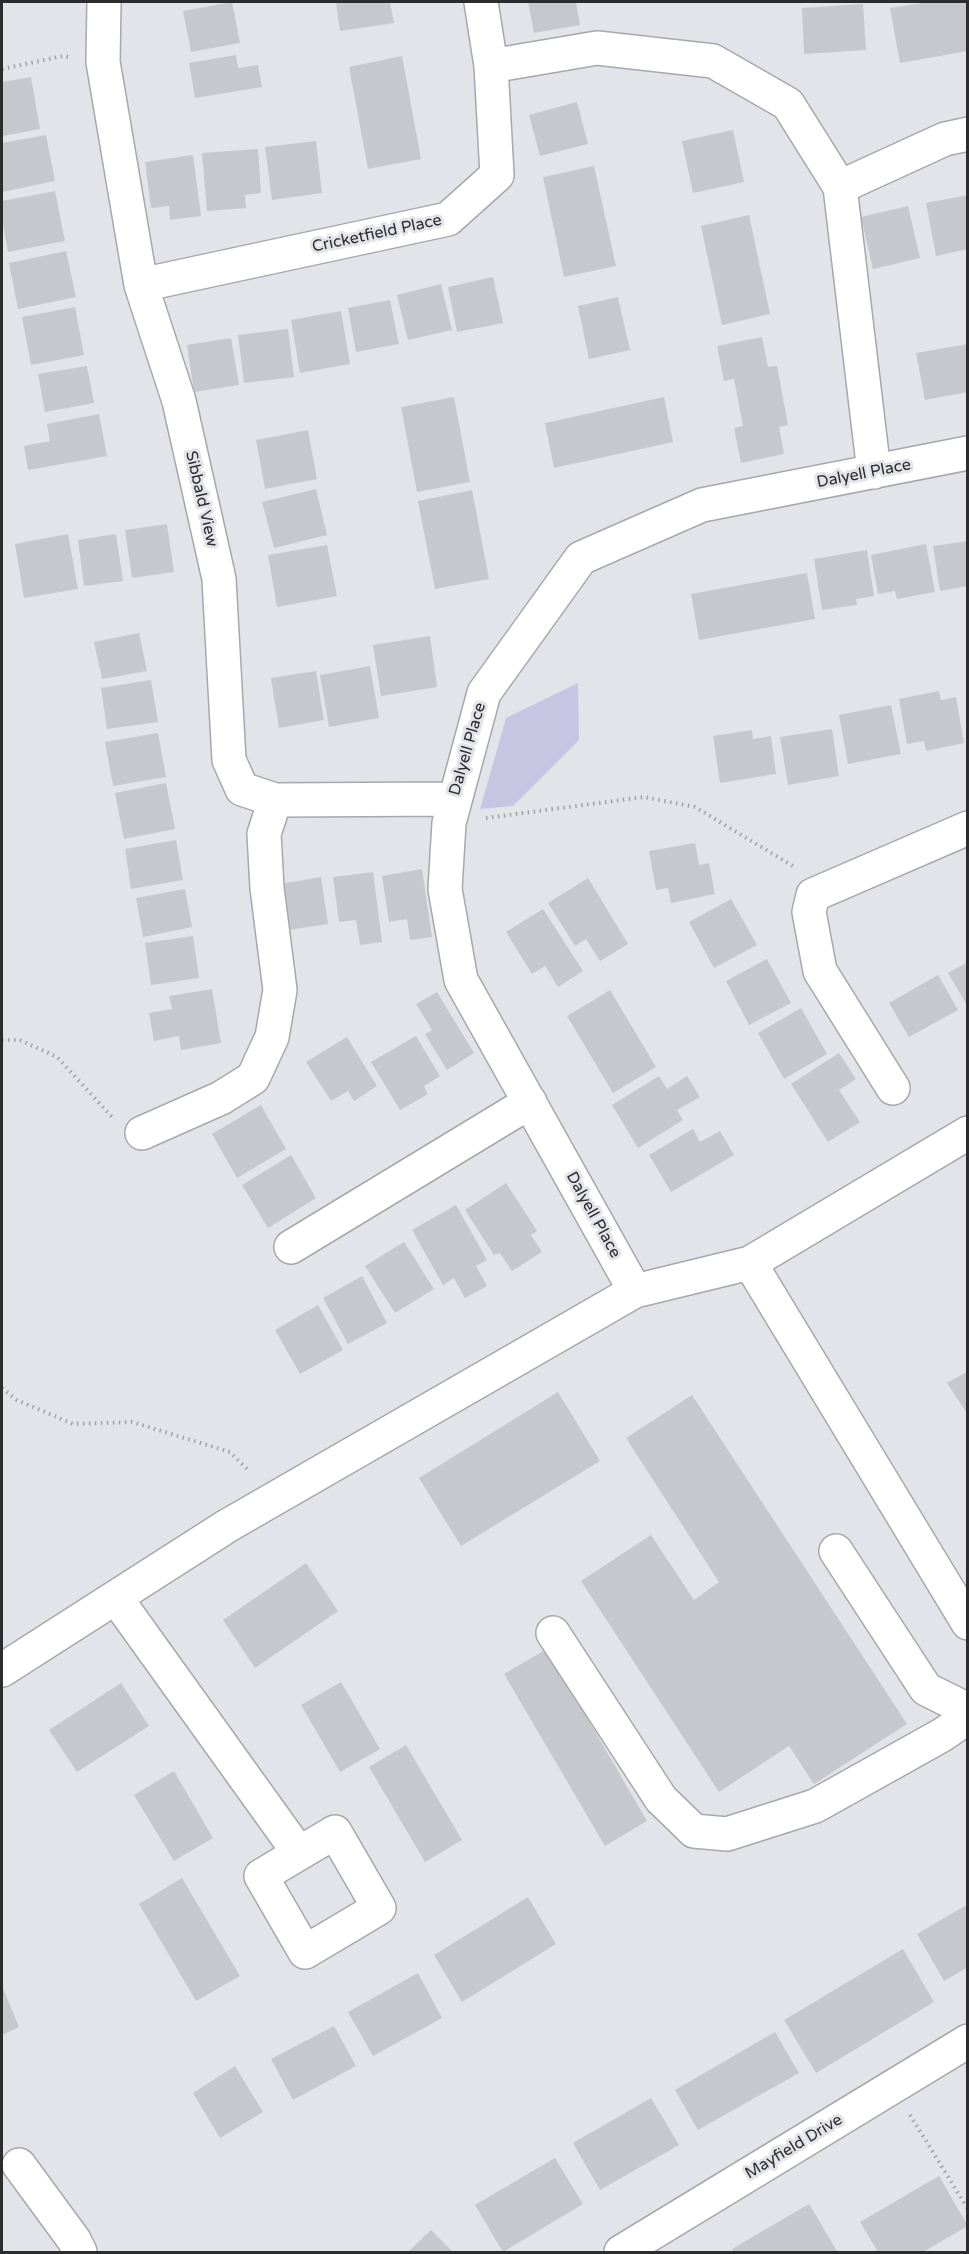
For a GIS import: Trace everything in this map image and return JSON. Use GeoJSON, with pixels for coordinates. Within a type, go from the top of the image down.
{"type":"FeatureCollection","features":[{"type":"Feature","properties":{"kind":"street","name":"Sibbald View"},"geometry":{"type":"LineString","coordinates":[[104,2],[103,62],[141,285],[179,401],[219,579],[229,760],[242,789],[275,800],[451,811]]}},
{"type":"Feature","properties":{"kind":"street","name":"Cricketfield Place"},"geometry":{"type":"LineString","coordinates":[[141,285],[448,219],[497,175],[491,66],[481,2]]}},
{"type":"Feature","properties":{"kind":"street"},"geometry":{"type":"LineString","coordinates":[[491,66],[597,48],[713,61],[788,104],[840,187],[874,472]]}},
{"type":"Feature","properties":{"kind":"street"},"geometry":{"type":"LineString","coordinates":[[840,187],[945,139],[968,134]]}},
{"type":"Feature","properties":{"kind":"street","name":"Dalyell Place"},"geometry":{"type":"LineString","coordinates":[[635,1291],[461,980],[445,889],[451,811],[484,693],[582,558],[702,505],[968,453]]}},
{"type":"Feature","properties":{"kind":"street"},"geometry":{"type":"LineString","coordinates":[[142,1133],[221,1098],[253,1077],[272,1037],[280,990],[267,888],[264,834],[275,800]]}},
{"type":"Feature","properties":{"kind":"street"},"geometry":{"type":"LineString","coordinates":[[893,1088],[820,971],[809,912],[821,892],[968,828]]}},
{"type":"Feature","properties":{"kind":"street"},"geometry":{"type":"LineString","coordinates":[[291,1247],[530,1102]]}},
{"type":"Feature","properties":{"kind":"street"},"geometry":{"type":"LineString","coordinates":[[2,1670],[227,1526],[635,1291],[750,1263],[968,1133]]}},
{"type":"Feature","properties":{"kind":"street"},"geometry":{"type":"LineString","coordinates":[[750,1263],[968,1623]]}},
{"type":"Feature","properties":{"kind":"street"},"geometry":{"type":"LineString","coordinates":[[836,1551],[926,1689],[968,1710]]}},
{"type":"Feature","properties":{"kind":"street"},"geometry":{"type":"LineString","coordinates":[[116,1598],[299,1853]]}},
{"type":"Feature","properties":{"kind":"street"},"geometry":{"type":"LineString","coordinates":[[553,1633],[662,1799],[694,1831],[727,1834],[815,1806],[942,1735],[968,1717]]}},
{"type":"Feature","properties":{"kind":"street","name":"Mayfield Drive"},"geometry":{"type":"LineString","coordinates":[[621,2253],[968,2041]]}},
{"type":"Feature","properties":{"kind":"street"},"geometry":{"type":"LineString","coordinates":[[19,2166],[74,2240],[80,2253]]}},
{"type":"Feature","properties":{"kind":"path"},"geometry":{"type":"LineString","coordinates":[[2,69],[63,56],[103,62]]}},
{"type":"Feature","properties":{"kind":"path"},"geometry":{"type":"LineString","coordinates":[[451,811],[644,797],[695,807],[821,892]]}},
{"type":"Feature","properties":{"kind":"path"},"geometry":{"type":"LineString","coordinates":[[2,1040],[20,1040],[57,1057],[118,1124],[142,1133]]}},
{"type":"Feature","properties":{"kind":"path"},"geometry":{"type":"LineString","coordinates":[[2,1388],[17,1400],[73,1424],[132,1422],[230,1452],[254,1477]]}},
{"type":"Feature","properties":{"kind":"path"},"geometry":{"type":"LineString","coordinates":[[893,2087],[968,2209]]}},
{"type":"Feature","properties":{"kind":"shaded area"},"geometry":{"type":"Polygon","coordinates":[[[578,683],[579,740],[513,806],[480,809],[506,718],[578,683]]]}},
{"type":"Feature","properties":{"kind":"building"},"geometry":{"type":"Polygon","coordinates":[[[232,2],[240,43],[191,52],[183,11],[232,2]]]}},
{"type":"Feature","properties":{"kind":"building"},"geometry":{"type":"Polygon","coordinates":[[[336,2],[390,2],[394,23],[340,31],[336,2]]]}},
{"type":"Feature","properties":{"kind":"building"},"geometry":{"type":"Polygon","coordinates":[[[528,2],[576,2],[580,25],[534,33],[528,2]]]}},
{"type":"Feature","properties":{"kind":"building"},"geometry":{"type":"Polygon","coordinates":[[[927,2],[968,2],[968,51],[900,63],[890,8],[927,2]]]}},
{"type":"Feature","properties":{"kind":"building"},"geometry":{"type":"Polygon","coordinates":[[[863,4],[866,50],[804,54],[802,8],[863,4]]]}},
{"type":"Feature","properties":{"kind":"building"},"geometry":{"type":"Polygon","coordinates":[[[236,55],[238,68],[258,65],[262,87],[195,98],[189,63],[236,55]]]}},
{"type":"Feature","properties":{"kind":"building"},"geometry":{"type":"Polygon","coordinates":[[[402,56],[421,159],[368,169],[349,67],[402,56]]]}},
{"type":"Feature","properties":{"kind":"building"},"geometry":{"type":"Polygon","coordinates":[[[31,77],[40,129],[2,136],[2,82],[31,77]]]}},
{"type":"Feature","properties":{"kind":"building"},"geometry":{"type":"Polygon","coordinates":[[[577,102],[588,144],[540,156],[529,115],[577,102]]]}},
{"type":"Feature","properties":{"kind":"building"},"geometry":{"type":"Polygon","coordinates":[[[733,130],[744,182],[693,193],[682,141],[733,130]]]}},
{"type":"Feature","properties":{"kind":"building"},"geometry":{"type":"Polygon","coordinates":[[[46,135],[55,181],[2,192],[2,143],[46,135]]]}},
{"type":"Feature","properties":{"kind":"building"},"geometry":{"type":"Polygon","coordinates":[[[316,141],[322,193],[272,200],[265,147],[316,141]]]}},
{"type":"Feature","properties":{"kind":"building"},"geometry":{"type":"Polygon","coordinates":[[[258,149],[261,193],[245,195],[246,208],[207,211],[202,153],[258,149]]]}},
{"type":"Feature","properties":{"kind":"building"},"geometry":{"type":"Polygon","coordinates":[[[193,155],[201,216],[170,220],[169,206],[151,208],[145,162],[193,155]]]}},
{"type":"Feature","properties":{"kind":"building"},"geometry":{"type":"Polygon","coordinates":[[[594,166],[616,266],[564,277],[543,177],[594,166]]]}},
{"type":"Feature","properties":{"kind":"building"},"geometry":{"type":"Polygon","coordinates":[[[55,191],[65,241],[8,252],[2,218],[2,201],[55,191]]]}},
{"type":"Feature","properties":{"kind":"building"},"geometry":{"type":"Polygon","coordinates":[[[968,195],[968,249],[936,256],[926,203],[968,195]]]}},
{"type":"Feature","properties":{"kind":"building"},"geometry":{"type":"Polygon","coordinates":[[[908,206],[920,258],[873,269],[861,217],[908,206]]]}},
{"type":"Feature","properties":{"kind":"building"},"geometry":{"type":"Polygon","coordinates":[[[749,215],[770,314],[722,325],[701,226],[749,215]]]}},
{"type":"Feature","properties":{"kind":"building"},"geometry":{"type":"Polygon","coordinates":[[[66,251],[76,297],[18,309],[9,263],[66,251]]]}},
{"type":"Feature","properties":{"kind":"building"},"geometry":{"type":"Polygon","coordinates":[[[493,277],[503,323],[457,332],[448,287],[493,277]]]}},
{"type":"Feature","properties":{"kind":"building"},"geometry":{"type":"Polygon","coordinates":[[[441,284],[452,330],[408,340],[397,295],[441,284]]]}},
{"type":"Feature","properties":{"kind":"building"},"geometry":{"type":"Polygon","coordinates":[[[618,297],[630,350],[589,359],[578,306],[618,297]]]}},
{"type":"Feature","properties":{"kind":"building"},"geometry":{"type":"Polygon","coordinates":[[[390,300],[399,344],[356,352],[348,308],[390,300]]]}},
{"type":"Feature","properties":{"kind":"building"},"geometry":{"type":"Polygon","coordinates":[[[75,307],[84,355],[31,365],[22,317],[75,307]]]}},
{"type":"Feature","properties":{"kind":"building"},"geometry":{"type":"Polygon","coordinates":[[[341,311],[350,364],[300,373],[291,320],[341,311]]]}},
{"type":"Feature","properties":{"kind":"building"},"geometry":{"type":"Polygon","coordinates":[[[288,329],[294,377],[244,383],[238,335],[288,329]]]}},
{"type":"Feature","properties":{"kind":"building"},"geometry":{"type":"Polygon","coordinates":[[[762,337],[768,367],[777,366],[788,425],[779,427],[784,454],[741,463],[734,428],[743,426],[734,379],[724,381],[717,346],[762,337]]]}},
{"type":"Feature","properties":{"kind":"building"},"geometry":{"type":"Polygon","coordinates":[[[231,338],[239,385],[194,392],[187,345],[231,338]]]}},
{"type":"Feature","properties":{"kind":"building"},"geometry":{"type":"Polygon","coordinates":[[[968,344],[968,392],[925,400],[916,353],[968,344]]]}},
{"type":"Feature","properties":{"kind":"building"},"geometry":{"type":"Polygon","coordinates":[[[87,366],[94,403],[45,412],[38,374],[87,366]]]}},
{"type":"Feature","properties":{"kind":"building"},"geometry":{"type":"Polygon","coordinates":[[[454,397],[470,482],[417,492],[401,407],[454,397]]]}},
{"type":"Feature","properties":{"kind":"building"},"geometry":{"type":"Polygon","coordinates":[[[664,397],[673,442],[554,468],[545,423],[664,397]]]}},
{"type":"Feature","properties":{"kind":"building"},"geometry":{"type":"Polygon","coordinates":[[[99,414],[107,456],[28,470],[24,446],[50,441],[47,424],[99,414]]]}},
{"type":"Feature","properties":{"kind":"building"},"geometry":{"type":"Polygon","coordinates":[[[308,430],[317,479],[265,489],[256,440],[308,430]]]}},
{"type":"Feature","properties":{"kind":"building"},"geometry":{"type":"Polygon","coordinates":[[[316,489],[327,535],[274,548],[262,502],[316,489]]]}},
{"type":"Feature","properties":{"kind":"building"},"geometry":{"type":"Polygon","coordinates":[[[472,490],[489,579],[435,589],[418,501],[472,490]]]}},
{"type":"Feature","properties":{"kind":"building"},"geometry":{"type":"Polygon","coordinates":[[[167,524],[174,572],[132,578],[125,530],[167,524]]]}},
{"type":"Feature","properties":{"kind":"building"},"geometry":{"type":"Polygon","coordinates":[[[68,534],[78,589],[24,598],[15,544],[68,534]]]}},
{"type":"Feature","properties":{"kind":"building"},"geometry":{"type":"Polygon","coordinates":[[[116,534],[123,581],[84,586],[78,540],[116,534]]]}},
{"type":"Feature","properties":{"kind":"building"},"geometry":{"type":"Polygon","coordinates":[[[968,541],[968,586],[940,591],[933,546],[968,541]]]}},
{"type":"Feature","properties":{"kind":"building"},"geometry":{"type":"Polygon","coordinates":[[[926,544],[935,592],[897,599],[895,591],[878,594],[871,555],[926,544]]]}},
{"type":"Feature","properties":{"kind":"building"},"geometry":{"type":"Polygon","coordinates":[[[327,545],[337,596],[277,607],[268,555],[327,545]]]}},
{"type":"Feature","properties":{"kind":"building"},"geometry":{"type":"Polygon","coordinates":[[[867,550],[874,596],[856,599],[857,605],[822,610],[814,559],[867,550]]]}},
{"type":"Feature","properties":{"kind":"building"},"geometry":{"type":"Polygon","coordinates":[[[807,573],[815,619],[699,640],[691,594],[807,573]]]}},
{"type":"Feature","properties":{"kind":"building"},"geometry":{"type":"Polygon","coordinates":[[[139,633],[147,671],[102,679],[94,642],[139,633]]]}},
{"type":"Feature","properties":{"kind":"building"},"geometry":{"type":"Polygon","coordinates":[[[430,636],[437,687],[381,696],[373,645],[430,636]]]}},
{"type":"Feature","properties":{"kind":"building"},"geometry":{"type":"Polygon","coordinates":[[[370,666],[379,718],[329,727],[320,675],[370,666]]]}},
{"type":"Feature","properties":{"kind":"building"},"geometry":{"type":"Polygon","coordinates":[[[316,671],[324,720],[279,728],[271,678],[316,671]]]}},
{"type":"Feature","properties":{"kind":"building"},"geometry":{"type":"Polygon","coordinates":[[[151,680],[158,722],[107,729],[101,688],[151,680]]]}},
{"type":"Feature","properties":{"kind":"building"},"geometry":{"type":"Polygon","coordinates":[[[939,691],[941,700],[956,697],[964,743],[926,751],[924,741],[907,744],[899,699],[939,691]]]}},
{"type":"Feature","properties":{"kind":"building"},"geometry":{"type":"Polygon","coordinates":[[[891,705],[901,754],[848,764],[839,715],[891,705]]]}},
{"type":"Feature","properties":{"kind":"building"},"geometry":{"type":"Polygon","coordinates":[[[832,729],[839,776],[788,785],[780,737],[832,729]]]}},
{"type":"Feature","properties":{"kind":"building"},"geometry":{"type":"Polygon","coordinates":[[[752,730],[753,739],[771,736],[776,774],[720,783],[713,736],[752,730]]]}},
{"type":"Feature","properties":{"kind":"building"},"geometry":{"type":"Polygon","coordinates":[[[158,733],[166,777],[113,786],[105,742],[158,733]]]}},
{"type":"Feature","properties":{"kind":"building"},"geometry":{"type":"Polygon","coordinates":[[[166,783],[175,829],[124,839],[115,793],[166,783]]]}},
{"type":"Feature","properties":{"kind":"building"},"geometry":{"type":"Polygon","coordinates":[[[176,840],[183,880],[131,889],[125,849],[176,840]]]}},
{"type":"Feature","properties":{"kind":"building"},"geometry":{"type":"Polygon","coordinates":[[[695,843],[699,865],[709,863],[715,894],[671,903],[668,888],[656,890],[649,851],[695,843]]]}},
{"type":"Feature","properties":{"kind":"building"},"geometry":{"type":"Polygon","coordinates":[[[422,869],[432,937],[410,940],[407,919],[389,922],[382,876],[422,869]]]}},
{"type":"Feature","properties":{"kind":"building"},"geometry":{"type":"Polygon","coordinates":[[[373,872],[382,942],[360,945],[356,920],[339,922],[333,877],[373,872]]]}},
{"type":"Feature","properties":{"kind":"building"},"geometry":{"type":"Polygon","coordinates":[[[321,877],[328,924],[288,930],[280,884],[321,877]]]}},
{"type":"Feature","properties":{"kind":"building"},"geometry":{"type":"Polygon","coordinates":[[[588,878],[628,944],[600,961],[586,939],[575,946],[548,903],[588,878]]]}},
{"type":"Feature","properties":{"kind":"building"},"geometry":{"type":"Polygon","coordinates":[[[185,889],[192,927],[143,937],[136,898],[185,889]]]}},
{"type":"Feature","properties":{"kind":"building"},"geometry":{"type":"Polygon","coordinates":[[[731,899],[757,945],[714,968],[689,922],[731,899]]]}},
{"type":"Feature","properties":{"kind":"building"},"geometry":{"type":"Polygon","coordinates":[[[543,909],[583,971],[558,987],[545,966],[532,974],[506,932],[543,909]]]}},
{"type":"Feature","properties":{"kind":"building"},"geometry":{"type":"Polygon","coordinates":[[[193,936],[199,978],[151,985],[145,943],[193,936]]]}},
{"type":"Feature","properties":{"kind":"building"},"geometry":{"type":"Polygon","coordinates":[[[767,959],[791,1003],[749,1025],[726,981],[767,959]]]}},
{"type":"Feature","properties":{"kind":"building"},"geometry":{"type":"Polygon","coordinates":[[[968,962],[968,1007],[948,973],[968,962]]]}},
{"type":"Feature","properties":{"kind":"building"},"geometry":{"type":"Polygon","coordinates":[[[938,975],[958,1010],[909,1037],[889,1003],[938,975]]]}},
{"type":"Feature","properties":{"kind":"building"},"geometry":{"type":"Polygon","coordinates":[[[212,989],[221,1043],[181,1050],[179,1036],[154,1041],[149,1013],[172,1009],[169,996],[212,989]]]}},
{"type":"Feature","properties":{"kind":"building"},"geometry":{"type":"Polygon","coordinates":[[[610,990],[656,1067],[613,1093],[567,1016],[610,990]]]}},
{"type":"Feature","properties":{"kind":"building"},"geometry":{"type":"Polygon","coordinates":[[[437,992],[474,1053],[447,1070],[425,1034],[432,1030],[416,1004],[437,992]]]}},
{"type":"Feature","properties":{"kind":"building"},"geometry":{"type":"Polygon","coordinates":[[[801,1008],[827,1054],[784,1079],[758,1033],[801,1008]]]}},
{"type":"Feature","properties":{"kind":"building"},"geometry":{"type":"Polygon","coordinates":[[[416,1036],[440,1076],[424,1086],[428,1094],[400,1110],[371,1062],[416,1036]]]}},
{"type":"Feature","properties":{"kind":"building"},"geometry":{"type":"Polygon","coordinates":[[[347,1037],[377,1086],[354,1101],[348,1091],[331,1101],[306,1062],[347,1037]]]}},
{"type":"Feature","properties":{"kind":"building"},"geometry":{"type":"Polygon","coordinates":[[[839,1053],[856,1079],[839,1090],[860,1122],[828,1142],[791,1084],[839,1053]]]}},
{"type":"Feature","properties":{"kind":"building"},"geometry":{"type":"Polygon","coordinates":[[[659,1076],[667,1089],[687,1076],[700,1097],[677,1110],[683,1120],[638,1148],[612,1105],[659,1076]]]}},
{"type":"Feature","properties":{"kind":"building"},"geometry":{"type":"Polygon","coordinates":[[[261,1105],[286,1149],[237,1178],[212,1134],[261,1105]]]}},
{"type":"Feature","properties":{"kind":"building"},"geometry":{"type":"Polygon","coordinates":[[[693,1129],[700,1142],[720,1131],[734,1155],[671,1192],[649,1155],[693,1129]]]}},
{"type":"Feature","properties":{"kind":"building"},"geometry":{"type":"Polygon","coordinates":[[[291,1155],[316,1198],[268,1228],[242,1185],[291,1155]]]}},
{"type":"Feature","properties":{"kind":"building"},"geometry":{"type":"Polygon","coordinates":[[[506,1183],[537,1231],[531,1235],[542,1252],[512,1271],[500,1253],[494,1255],[465,1210],[506,1183]]]}},
{"type":"Feature","properties":{"kind":"building"},"geometry":{"type":"Polygon","coordinates":[[[456,1205],[487,1260],[476,1266],[487,1286],[465,1298],[454,1278],[443,1285],[412,1230],[456,1205]]]}},
{"type":"Feature","properties":{"kind":"building"},"geometry":{"type":"Polygon","coordinates":[[[404,1242],[434,1289],[395,1313],[365,1266],[404,1242]]]}},
{"type":"Feature","properties":{"kind":"building"},"geometry":{"type":"Polygon","coordinates":[[[362,1276],[387,1323],[348,1344],[323,1298],[362,1276]]]}},
{"type":"Feature","properties":{"kind":"building"},"geometry":{"type":"Polygon","coordinates":[[[318,1305],[343,1350],[300,1374],[275,1330],[318,1305]]]}},
{"type":"Feature","properties":{"kind":"building"},"geometry":{"type":"Polygon","coordinates":[[[968,1371],[968,1415],[947,1383],[968,1371]]]}},
{"type":"Feature","properties":{"kind":"building"},"geometry":{"type":"Polygon","coordinates":[[[558,1392],[600,1461],[461,1546],[419,1478],[558,1392]]]}},
{"type":"Feature","properties":{"kind":"building"},"geometry":{"type":"Polygon","coordinates":[[[692,1395],[907,1724],[814,1784],[789,1746],[719,1792],[581,1581],[651,1535],[694,1600],[719,1582],[626,1438],[692,1395]]]}},
{"type":"Feature","properties":{"kind":"building"},"geometry":{"type":"Polygon","coordinates":[[[306,1563],[338,1611],[255,1668],[223,1620],[306,1563]]]}},
{"type":"Feature","properties":{"kind":"building"},"geometry":{"type":"Polygon","coordinates":[[[547,1649],[647,1821],[605,1846],[504,1674],[547,1649]]]}},
{"type":"Feature","properties":{"kind":"building"},"geometry":{"type":"Polygon","coordinates":[[[341,1682],[380,1749],[340,1772],[301,1705],[341,1682]]]}},
{"type":"Feature","properties":{"kind":"building"},"geometry":{"type":"Polygon","coordinates":[[[121,1683],[149,1726],[77,1772],[49,1730],[121,1683]]]}},
{"type":"Feature","properties":{"kind":"building"},"geometry":{"type":"Polygon","coordinates":[[[406,1745],[462,1840],[425,1862],[369,1767],[406,1745]]]}},
{"type":"Feature","properties":{"kind":"building"},"geometry":{"type":"Polygon","coordinates":[[[174,1771],[213,1838],[174,1861],[134,1795],[174,1771]]]}},
{"type":"Feature","properties":{"kind":"building"},"geometry":{"type":"Polygon","coordinates":[[[182,1878],[240,1976],[196,2001],[139,1904],[182,1878]]]}},
{"type":"Feature","properties":{"kind":"building"},"geometry":{"type":"Polygon","coordinates":[[[528,1897],[556,1944],[462,2002],[434,1955],[528,1897]]]}},
{"type":"Feature","properties":{"kind":"building"},"geometry":{"type":"Polygon","coordinates":[[[968,1904],[968,1967],[944,1981],[917,1934],[968,1904]]]}},
{"type":"Feature","properties":{"kind":"building"},"geometry":{"type":"Polygon","coordinates":[[[903,1949],[934,2002],[816,2073],[784,2020],[903,1949]]]}},
{"type":"Feature","properties":{"kind":"building"},"geometry":{"type":"Polygon","coordinates":[[[418,1973],[442,2018],[373,2056],[348,2012],[418,1973]]]}},
{"type":"Feature","properties":{"kind":"building"},"geometry":{"type":"Polygon","coordinates":[[[2,1986],[19,2027],[2,2035],[2,1986]]]}},
{"type":"Feature","properties":{"kind":"building"},"geometry":{"type":"Polygon","coordinates":[[[334,2026],[356,2066],[293,2100],[271,2059],[334,2026]]]}},
{"type":"Feature","properties":{"kind":"building"},"geometry":{"type":"Polygon","coordinates":[[[775,2032],[799,2073],[698,2130],[675,2090],[775,2032]]]}},
{"type":"Feature","properties":{"kind":"building"},"geometry":{"type":"Polygon","coordinates":[[[235,2066],[263,2112],[220,2138],[193,2093],[235,2066]]]}},
{"type":"Feature","properties":{"kind":"building"},"geometry":{"type":"Polygon","coordinates":[[[651,2098],[679,2145],[600,2190],[573,2143],[651,2098]]]}},
{"type":"Feature","properties":{"kind":"building"},"geometry":{"type":"Polygon","coordinates":[[[555,2158],[583,2204],[503,2252],[475,2205],[555,2158]]]}},
{"type":"Feature","properties":{"kind":"building"},"geometry":{"type":"Polygon","coordinates":[[[939,2176],[968,2226],[923,2252],[878,2252],[860,2222],[939,2176]]]}},
{"type":"Feature","properties":{"kind":"building"},"geometry":{"type":"Polygon","coordinates":[[[809,2204],[837,2251],[734,2252],[732,2249],[809,2204]]]}},
{"type":"Feature","properties":{"kind":"building"},"geometry":{"type":"Polygon","coordinates":[[[431,2230],[453,2252],[408,2252],[431,2230]]]}}]}
